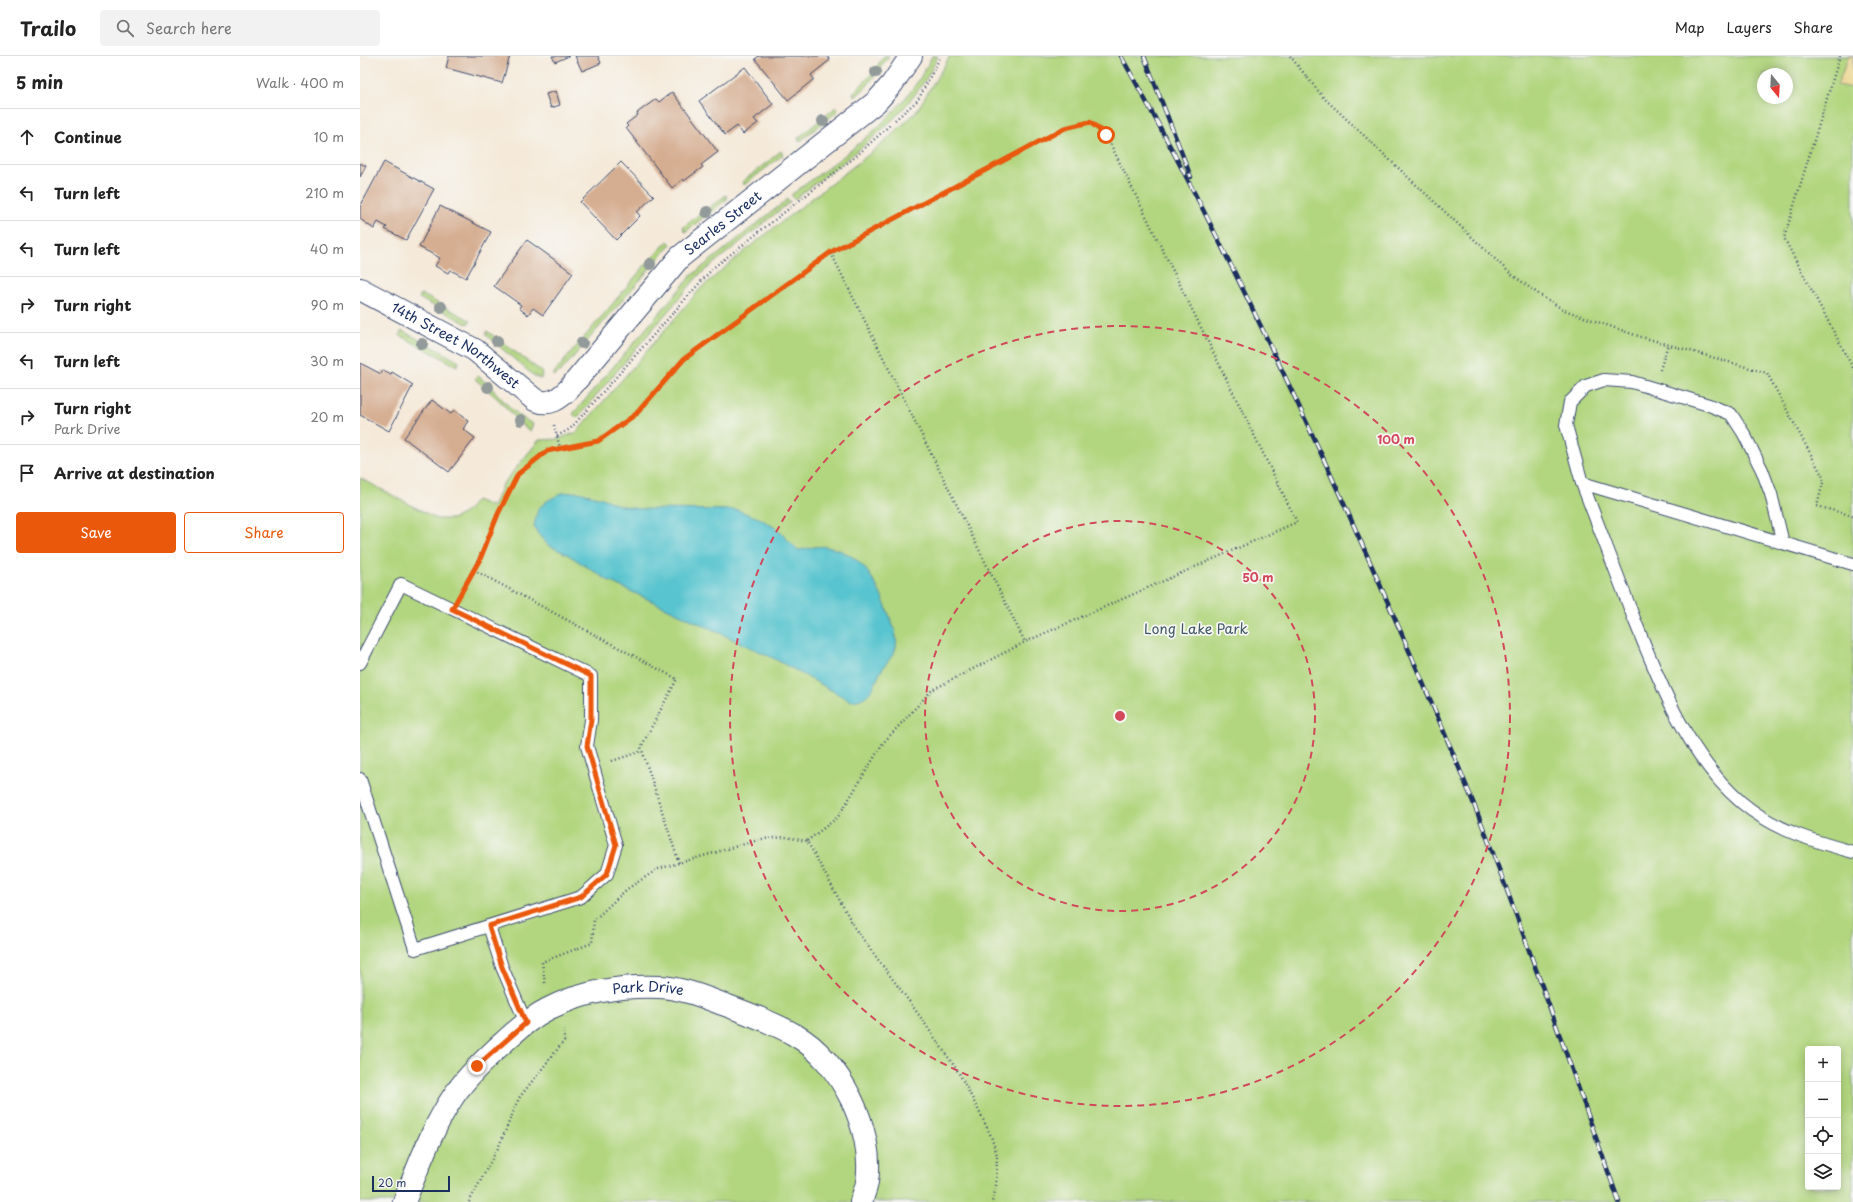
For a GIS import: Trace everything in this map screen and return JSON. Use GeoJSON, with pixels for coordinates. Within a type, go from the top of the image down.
{"type":"FeatureCollection","features":[{"type":"Feature","properties":{"kind":"street","name":"Searles Street"},"geometry":{"type":"LineString","coordinates":[[549,403],[561,397],[569,389],[680,257],[876,102],[892,84],[911,56]]}},
{"type":"Feature","properties":{"kind":"street","name":"14th Street Northwest"},"geometry":{"type":"LineString","coordinates":[[360,289],[475,350],[527,395],[542,403],[549,403]]}},
{"type":"Feature","properties":{"kind":"street","name":"Park Drive"},"geometry":{"type":"LineString","coordinates":[[404,1202],[430,1141],[455,1094],[477,1066],[526,1023],[548,1009],[586,995],[623,988],[661,987],[698,995],[737,1009],[797,1035],[824,1058],[846,1087],[861,1120],[867,1154],[867,1181],[861,1202]]}},
{"type":"Feature","properties":{"kind":"lane"},"geometry":{"type":"LineString","coordinates":[[1783,543],[1771,494],[1762,470],[1744,434],[1731,414],[1709,405],[1632,382],[1604,380],[1586,386],[1570,402],[1566,425],[1582,483],[1657,674],[1696,749],[1717,780],[1742,803],[1766,820],[1798,836],[1853,852]]}},
{"type":"Feature","properties":{"kind":"lane"},"geometry":{"type":"LineString","coordinates":[[1582,483],[1853,564]]}},
{"type":"Feature","properties":{"kind":"lane"},"geometry":{"type":"LineString","coordinates":[[360,663],[401,584],[591,676],[591,720],[587,746],[616,845],[607,874],[581,897],[415,949],[360,779]]}},
{"type":"Feature","properties":{"kind":"lane"},"geometry":{"type":"LineString","coordinates":[[489,926],[502,967],[526,1023]]}},
{"type":"Feature","properties":{"kind":"path"},"geometry":{"type":"LineString","coordinates":[[556,436],[570,429],[713,268],[855,157],[918,100],[941,56]]}},
{"type":"Feature","properties":{"kind":"path"},"geometry":{"type":"LineString","coordinates":[[1290,56],[1323,97],[1511,274],[1540,295],[1564,310],[1668,344],[1767,373],[1824,479],[1817,506],[1853,516]]}},
{"type":"Feature","properties":{"kind":"path"},"geometry":{"type":"LineString","coordinates":[[1840,56],[1784,238],[1853,368]]}},
{"type":"Feature","properties":{"kind":"path"},"geometry":{"type":"LineString","coordinates":[[452,609],[474,570],[498,514],[518,474],[547,451],[598,441],[636,414],[684,359],[831,252],[1065,128],[1090,122],[1106,135],[1297,522],[1025,642],[932,690],[883,743],[838,817],[807,841],[785,837],[762,839],[658,869],[627,889],[594,920],[592,943],[542,962],[546,990]]}},
{"type":"Feature","properties":{"kind":"path"},"geometry":{"type":"LineString","coordinates":[[831,252],[1025,642]]}},
{"type":"Feature","properties":{"kind":"path"},"geometry":{"type":"LineString","coordinates":[[1654,389],[1668,344]]}},
{"type":"Feature","properties":{"kind":"path"},"geometry":{"type":"LineString","coordinates":[[474,570],[678,679],[640,747],[679,863]]}},
{"type":"Feature","properties":{"kind":"path"},"geometry":{"type":"LineString","coordinates":[[593,767],[642,751]]}},
{"type":"Feature","properties":{"kind":"path"},"geometry":{"type":"LineString","coordinates":[[807,841],[856,930],[912,1004],[959,1073],[981,1115],[991,1136],[997,1155],[996,1188],[992,1202]]}},
{"type":"Feature","properties":{"kind":"path"},"geometry":{"type":"LineString","coordinates":[[469,1202],[499,1146],[519,1098],[564,1041],[564,1028]]}},
{"type":"Feature","properties":{"kind":"green space"},"geometry":{"type":"Polygon","coordinates":[[[884,56],[889,56],[866,87],[855,97],[853,93],[871,75],[884,56]]]}},
{"type":"Feature","properties":{"kind":"green space"},"geometry":{"type":"Polygon","coordinates":[[[932,56],[938,56],[927,78],[895,117],[876,135],[795,199],[791,195],[851,150],[889,117],[920,78],[932,56]]]}},
{"type":"Feature","properties":{"kind":"green space","name":"Long Lake Park"},"geometry":{"type":"Polygon","coordinates":[[[950,56],[1853,56],[1853,1202],[360,1202],[360,478],[437,519],[453,519],[466,512],[476,500],[493,507],[502,485],[539,440],[558,439],[577,432],[701,288],[753,244],[881,145],[916,112],[950,56]]]}},
{"type":"Feature","properties":{"kind":"green space"},"geometry":{"type":"Polygon","coordinates":[[[836,107],[838,111],[800,141],[798,138],[836,107]]]}},
{"type":"Feature","properties":{"kind":"green space"},"geometry":{"type":"Polygon","coordinates":[[[781,151],[783,155],[744,185],[742,182],[781,151]]]}},
{"type":"Feature","properties":{"kind":"green space"},"geometry":{"type":"Polygon","coordinates":[[[726,195],[727,199],[685,232],[683,227],[726,195]]]}},
{"type":"Feature","properties":{"kind":"green space"},"geometry":{"type":"Polygon","coordinates":[[[788,199],[790,202],[698,276],[577,418],[573,414],[691,276],[788,199]]]}},
{"type":"Feature","properties":{"kind":"green space"},"geometry":{"type":"Polygon","coordinates":[[[668,241],[671,244],[562,370],[554,376],[554,373],[647,263],[668,241]]]}},
{"type":"Feature","properties":{"kind":"green space"},"geometry":{"type":"Polygon","coordinates":[[[421,294],[471,321],[467,324],[419,298],[421,294]]]}},
{"type":"Feature","properties":{"kind":"green space"},"geometry":{"type":"Polygon","coordinates":[[[402,331],[459,362],[457,366],[399,335],[402,331]]]}},
{"type":"Feature","properties":{"kind":"green space"},"geometry":{"type":"Polygon","coordinates":[[[487,331],[542,372],[541,379],[534,376],[486,335],[487,331]]]}},
{"type":"Feature","properties":{"kind":"green space"},"geometry":{"type":"Polygon","coordinates":[[[478,376],[511,408],[525,420],[533,424],[530,431],[522,425],[499,400],[475,379],[478,376]]]}},
{"type":"Feature","properties":{"kind":"sand"},"geometry":{"type":"Polygon","coordinates":[[[1849,56],[1853,56],[1853,88],[1837,85],[1849,56]]]}},
{"type":"Feature","properties":{"kind":"water"},"geometry":{"type":"Polygon","coordinates":[[[578,492],[602,498],[618,505],[639,509],[737,510],[761,519],[777,529],[798,550],[823,547],[839,550],[849,555],[866,570],[878,589],[893,625],[896,643],[894,653],[883,668],[869,694],[859,700],[851,701],[773,658],[609,581],[567,554],[548,545],[538,534],[534,526],[538,509],[547,501],[562,493],[578,492]]]}},
{"type":"Feature","properties":{"kind":"building"},"geometry":{"type":"Polygon","coordinates":[[[449,56],[510,56],[502,83],[446,68],[449,56]]]}},
{"type":"Feature","properties":{"kind":"building"},"geometry":{"type":"Polygon","coordinates":[[[552,56],[569,56],[555,62],[552,56]]]}},
{"type":"Feature","properties":{"kind":"building"},"geometry":{"type":"Polygon","coordinates":[[[575,56],[598,56],[601,63],[582,71],[575,56]]]}},
{"type":"Feature","properties":{"kind":"building"},"geometry":{"type":"Polygon","coordinates":[[[759,56],[827,56],[830,60],[811,75],[814,79],[788,100],[755,59],[759,56]]]}},
{"type":"Feature","properties":{"kind":"building"},"geometry":{"type":"Polygon","coordinates":[[[745,67],[773,104],[754,119],[758,123],[743,134],[737,126],[725,135],[699,101],[745,67]]]}},
{"type":"Feature","properties":{"kind":"building"},"geometry":{"type":"Polygon","coordinates":[[[556,91],[560,105],[551,108],[546,94],[556,91]]]}},
{"type":"Feature","properties":{"kind":"building"},"geometry":{"type":"Polygon","coordinates":[[[672,92],[718,152],[701,165],[703,167],[684,181],[683,179],[672,188],[626,128],[628,126],[626,124],[638,115],[637,113],[656,99],[659,102],[672,92]]]}},
{"type":"Feature","properties":{"kind":"building"},"geometry":{"type":"Polygon","coordinates":[[[384,162],[434,189],[406,240],[385,229],[387,227],[378,222],[374,229],[360,219],[360,207],[384,162]]]}},
{"type":"Feature","properties":{"kind":"building"},"geometry":{"type":"Polygon","coordinates":[[[621,162],[654,196],[637,212],[640,216],[616,240],[580,202],[621,162]]]}},
{"type":"Feature","properties":{"kind":"building"},"geometry":{"type":"Polygon","coordinates":[[[360,163],[366,166],[360,177],[360,163]]]}},
{"type":"Feature","properties":{"kind":"building"},"geometry":{"type":"Polygon","coordinates":[[[440,206],[491,232],[466,278],[450,270],[448,273],[435,266],[440,258],[419,247],[440,206]]]}},
{"type":"Feature","properties":{"kind":"building"},"geometry":{"type":"Polygon","coordinates":[[[527,240],[573,273],[543,315],[533,308],[528,315],[519,308],[521,305],[494,286],[527,240]]]}},
{"type":"Feature","properties":{"kind":"building"},"geometry":{"type":"Polygon","coordinates":[[[360,363],[381,374],[383,370],[391,374],[392,372],[413,385],[389,431],[360,415],[360,363]]]}},
{"type":"Feature","properties":{"kind":"building"},"geometry":{"type":"Polygon","coordinates":[[[432,400],[451,414],[454,410],[468,421],[463,429],[475,438],[449,472],[404,438],[432,400]]]}},
{"type":"Feature","properties":{"kind":"railway"},"geometry":{"type":"LineString","coordinates":[[1121,56],[1210,222],[1238,279],[1345,506],[1412,658],[1496,860],[1619,1202]]}},
{"type":"Feature","properties":{"kind":"railway"},"geometry":{"type":"LineString","coordinates":[[1144,56],[1191,177]]}},
{"type":"Feature","properties":{"kind":"route"},"geometry":{"type":"LineString","coordinates":[[477,1066],[526,1023],[502,967],[489,926],[581,897],[607,874],[616,845],[587,746],[591,720],[591,676],[452,609],[480,559],[498,514],[518,474],[547,451],[598,441],[636,414],[684,359],[831,252],[1065,128],[1090,122],[1106,135]]}}]}
